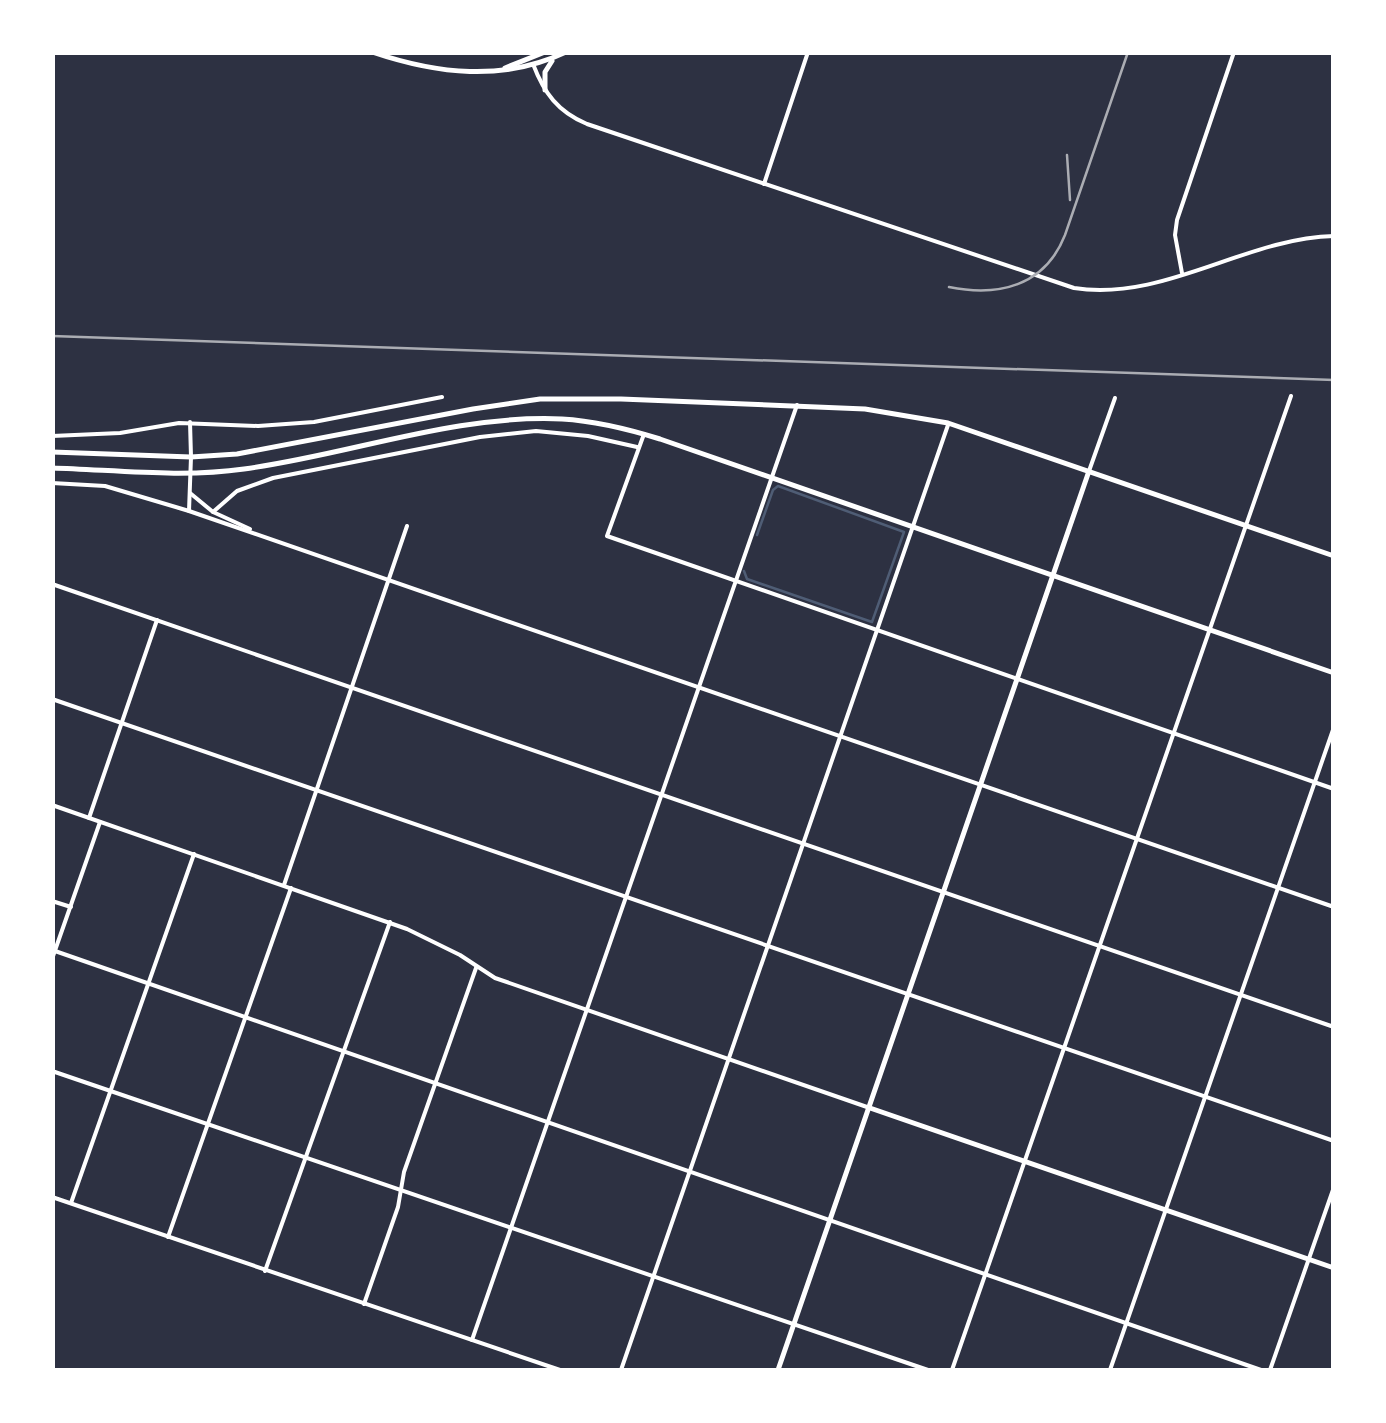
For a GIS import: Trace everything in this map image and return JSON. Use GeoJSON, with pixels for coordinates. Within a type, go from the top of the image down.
{"type":"FeatureCollection","features":[{"type":"Feature","properties":{"kind":"main road"},"geometry":{"type":"LineString","coordinates":[[372,52],[429,70],[534,66],[566,52]]}},
{"type":"Feature","properties":{"kind":"main road"},"geometry":{"type":"LineString","coordinates":[[497,70],[544,52]]}},
{"type":"Feature","properties":{"kind":"main road"},"geometry":{"type":"LineString","coordinates":[[545,90],[545,72],[554,58]]}},
{"type":"Feature","properties":{"kind":"main road"},"geometry":{"type":"LineString","coordinates":[[52,452],[190,457],[237,454],[540,400],[797,405],[893,412],[948,424],[1334,556]]}},
{"type":"Feature","properties":{"kind":"main road"},"geometry":{"type":"LineString","coordinates":[[52,468],[190,473],[246,469],[516,420],[583,421],[644,434],[1334,673]]}},
{"type":"Feature","properties":{"kind":"main road"},"geometry":{"type":"LineString","coordinates":[[778,1370],[1089,471]]}},
{"type":"Feature","properties":{"kind":"main road"},"geometry":{"type":"LineString","coordinates":[[870,1108],[1334,1268]]}},
{"type":"Feature","properties":{"kind":"street"},"geometry":{"type":"LineString","coordinates":[[764,184],[808,52]]}},
{"type":"Feature","properties":{"kind":"street"},"geometry":{"type":"LineString","coordinates":[[1182,274],[1175,235],[1177,220],[1234,52]]}},
{"type":"Feature","properties":{"kind":"street"},"geometry":{"type":"LineString","coordinates":[[530,55],[545,90],[577,120],[1074,288],[1130,288],[1299,240],[1334,236]]}},
{"type":"Feature","properties":{"kind":"street"},"geometry":{"type":"LineString","coordinates":[[952,1370],[1291,396]]}},
{"type":"Feature","properties":{"kind":"street"},"geometry":{"type":"LineString","coordinates":[[52,436],[120,433],[190,422],[300,424],[442,398]]}},
{"type":"Feature","properties":{"kind":"street"},"geometry":{"type":"LineString","coordinates":[[1089,471],[1115,398]]}},
{"type":"Feature","properties":{"kind":"street"},"geometry":{"type":"LineString","coordinates":[[472,1340],[797,405]]}},
{"type":"Feature","properties":{"kind":"street"},"geometry":{"type":"LineString","coordinates":[[189,510],[190,422]]}},
{"type":"Feature","properties":{"kind":"street"},"geometry":{"type":"LineString","coordinates":[[621,1370],[948,424]]}},
{"type":"Feature","properties":{"kind":"street"},"geometry":{"type":"LineString","coordinates":[[214,512],[236,490],[273,478],[480,438],[548,432],[638,447]]}},
{"type":"Feature","properties":{"kind":"street"},"geometry":{"type":"LineString","coordinates":[[644,434],[607,536],[1334,788]]}},
{"type":"Feature","properties":{"kind":"street"},"geometry":{"type":"LineString","coordinates":[[52,483],[120,489],[189,510],[1334,907]]}},
{"type":"Feature","properties":{"kind":"street"},"geometry":{"type":"LineString","coordinates":[[190,493],[214,512],[273,540]]}},
{"type":"Feature","properties":{"kind":"street"},"geometry":{"type":"LineString","coordinates":[[168,1238],[246,1017],[317,790],[407,526]]}},
{"type":"Feature","properties":{"kind":"street"},"geometry":{"type":"LineString","coordinates":[[52,584],[1334,1027]]}},
{"type":"Feature","properties":{"kind":"street"},"geometry":{"type":"LineString","coordinates":[[89,818],[157,620]]}},
{"type":"Feature","properties":{"kind":"street"},"geometry":{"type":"LineString","coordinates":[[52,699],[1334,1141]]}},
{"type":"Feature","properties":{"kind":"street"},"geometry":{"type":"LineString","coordinates":[[1110,1370],[1334,726]]}},
{"type":"Feature","properties":{"kind":"street"},"geometry":{"type":"LineString","coordinates":[[52,805],[390,922],[446,948],[496,978],[870,1108]]}},
{"type":"Feature","properties":{"kind":"street"},"geometry":{"type":"LineString","coordinates":[[52,959],[100,822]]}},
{"type":"Feature","properties":{"kind":"street"},"geometry":{"type":"LineString","coordinates":[[71,1204],[194,854]]}},
{"type":"Feature","properties":{"kind":"street"},"geometry":{"type":"LineString","coordinates":[[52,900],[71,907]]}},
{"type":"Feature","properties":{"kind":"street"},"geometry":{"type":"LineString","coordinates":[[265,1271],[390,922]]}},
{"type":"Feature","properties":{"kind":"street"},"geometry":{"type":"LineString","coordinates":[[55,952],[1262,1370]]}},
{"type":"Feature","properties":{"kind":"street"},"geometry":{"type":"LineString","coordinates":[[364,1305],[404,1172],[476,968]]}},
{"type":"Feature","properties":{"kind":"street"},"geometry":{"type":"LineString","coordinates":[[52,1071],[928,1370]]}},
{"type":"Feature","properties":{"kind":"street"},"geometry":{"type":"LineString","coordinates":[[1270,1370],[1334,1187]]}},
{"type":"Feature","properties":{"kind":"street"},"geometry":{"type":"LineString","coordinates":[[52,1197],[560,1370]]}},
{"type":"Feature","properties":{"kind":"waterway"},"geometry":{"type":"LineString","coordinates":[[744,571],[747,579],[872,622],[904,532],[778,486],[773,490],[757,535]]}},
{"type":"Feature","properties":{"kind":"railway"},"geometry":{"type":"LineString","coordinates":[[949,287],[985,290],[1018,284],[1033,277],[1056,252],[1128,52]]}},
{"type":"Feature","properties":{"kind":"railway"},"geometry":{"type":"LineString","coordinates":[[1067,155],[1070,200]]}},
{"type":"Feature","properties":{"kind":"railway"},"geometry":{"type":"LineString","coordinates":[[52,336],[1334,380]]}}]}
